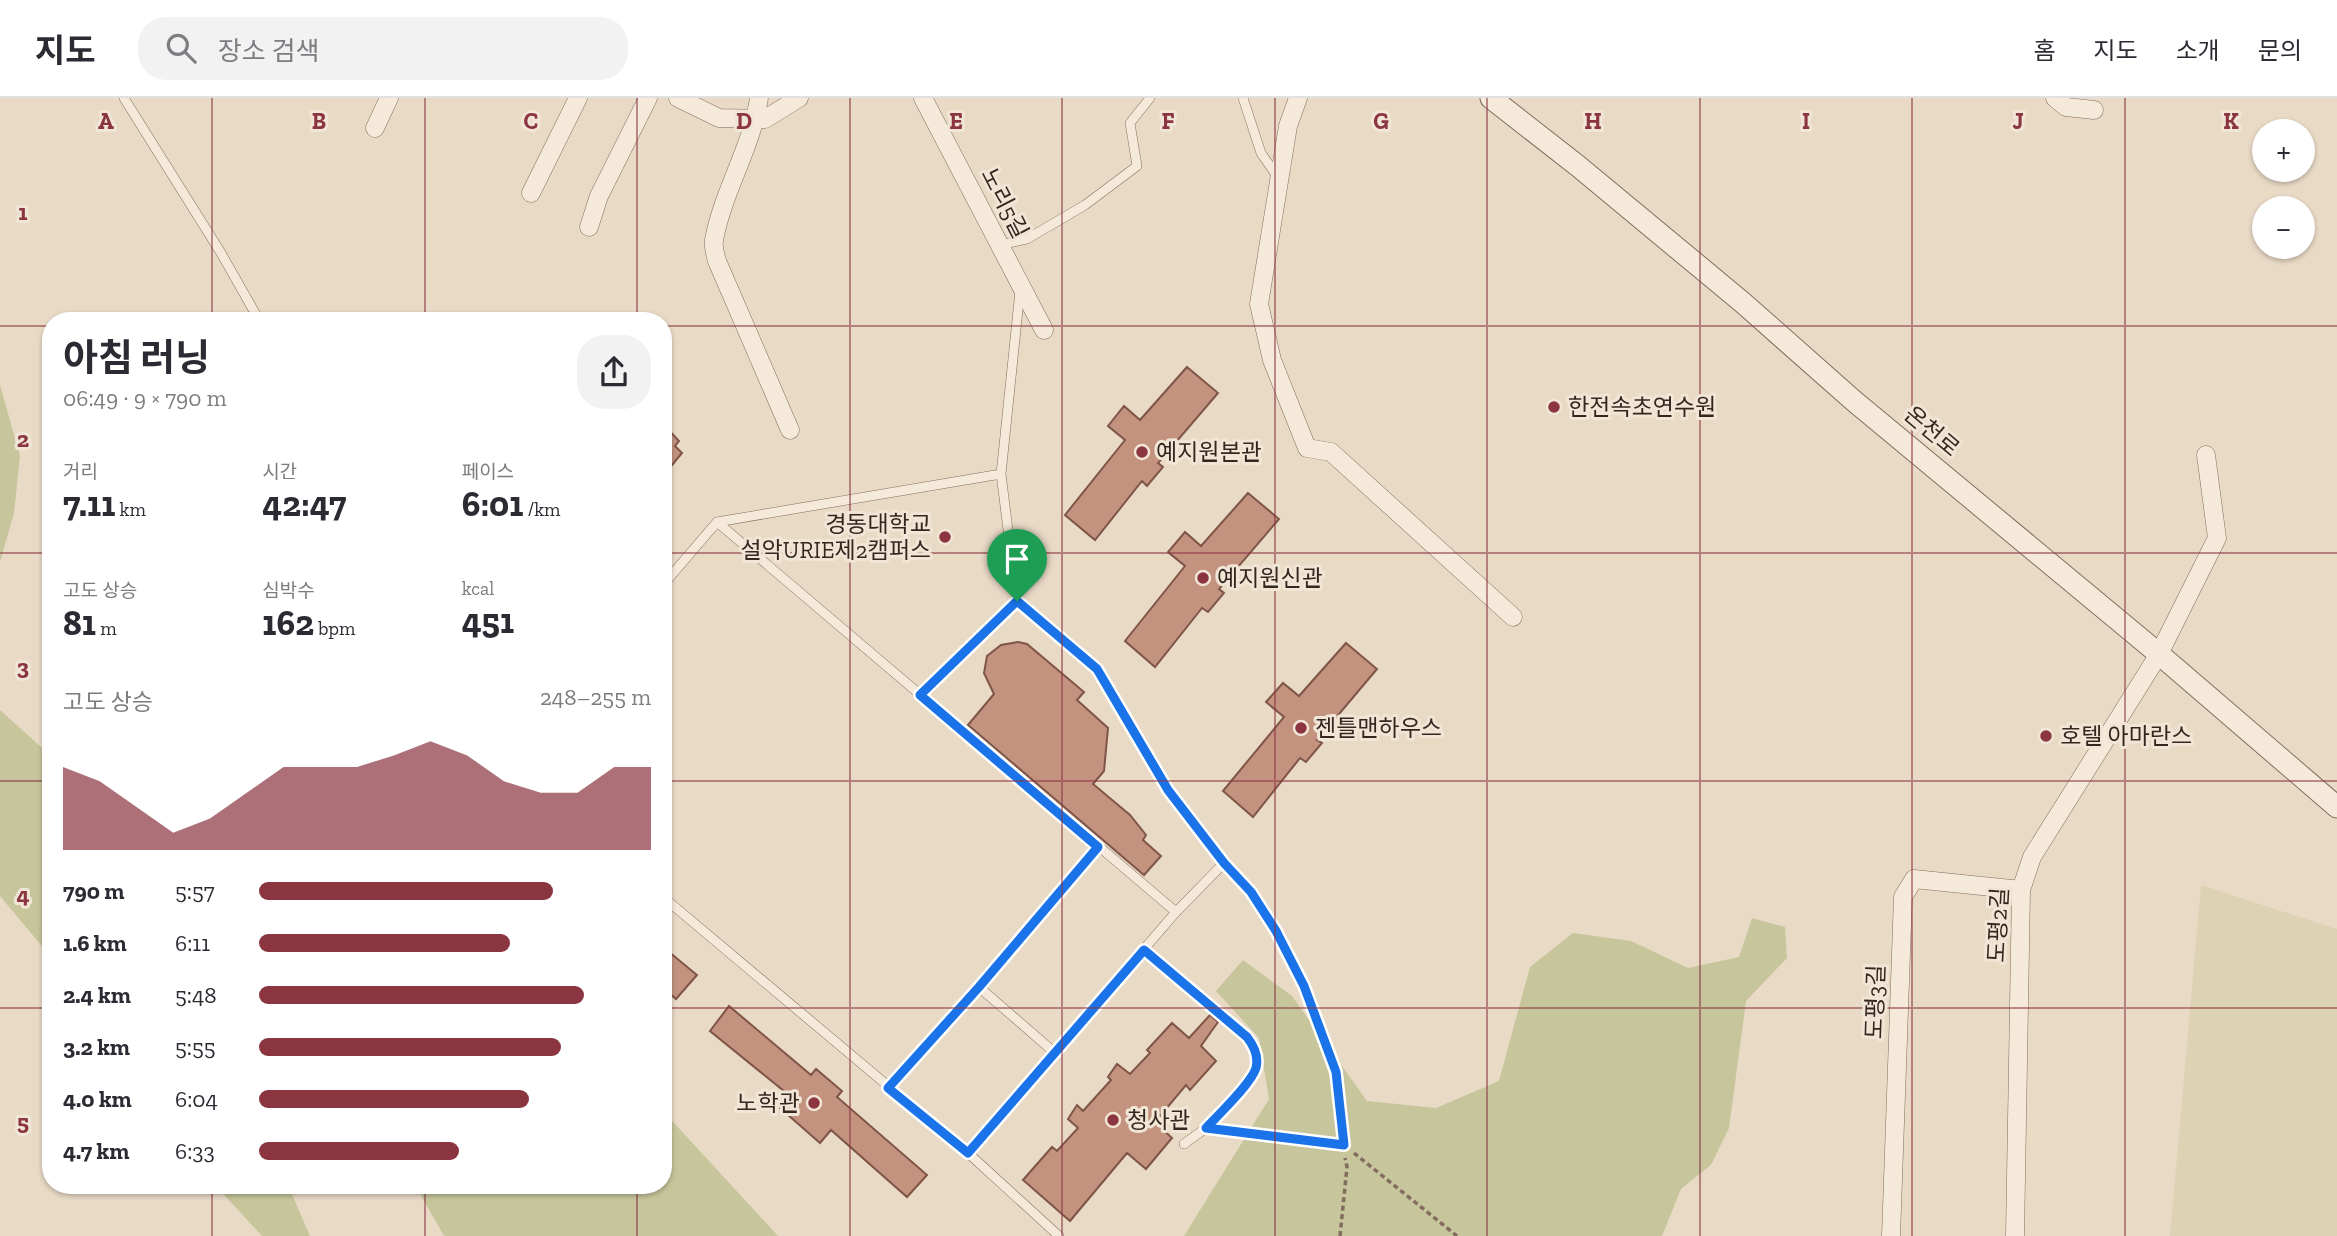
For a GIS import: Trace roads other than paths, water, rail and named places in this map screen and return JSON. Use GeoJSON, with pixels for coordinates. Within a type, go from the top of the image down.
{"type":"FeatureCollection","features":[{"type":"Feature","properties":{"kind":"street"},"geometry":{"type":"LineString","coordinates":[[375,128],[389,98]]}},
{"type":"Feature","properties":{"kind":"street"},"geometry":{"type":"LineString","coordinates":[[531,193],[578,98]]}},
{"type":"Feature","properties":{"kind":"street"},"geometry":{"type":"LineString","coordinates":[[589,227],[599,196],[648,98]]}},
{"type":"Feature","properties":{"kind":"street"},"geometry":{"type":"LineString","coordinates":[[678,98],[719,118],[756,119],[765,119],[799,98]]}},
{"type":"Feature","properties":{"kind":"street"},"geometry":{"type":"LineString","coordinates":[[759,98],[756,119],[732,181],[713,242],[717,261],[790,430]]}},
{"type":"Feature","properties":{"kind":"street","name":"노리5길"},"geometry":{"type":"LineString","coordinates":[[923,98],[1044,330]]}},
{"type":"Feature","properties":{"kind":"street"},"geometry":{"type":"LineString","coordinates":[[1298,98],[1288,126],[1259,304],[1272,360],[1307,449],[1331,452],[1513,617]]}},
{"type":"Feature","properties":{"kind":"street","name":"온천로"},"geometry":{"type":"LineString","coordinates":[[1490,98],[1589,174],[1742,302],[1854,401],[2159,654],[2337,807]]}},
{"type":"Feature","properties":{"kind":"street"},"geometry":{"type":"LineString","coordinates":[[2054,98],[2066,107],[2094,110]]}},
{"type":"Feature","properties":{"kind":"street","name":"도평2길"},"geometry":{"type":"LineString","coordinates":[[2015,1236],[2021,890],[2032,857],[2159,654],[2217,538],[2206,455]]}},
{"type":"Feature","properties":{"kind":"street","name":"도평3길"},"geometry":{"type":"LineString","coordinates":[[1891,1236],[1903,897],[1914,879],[2021,890]]}},
{"type":"Feature","properties":{"kind":"lane"},"geometry":{"type":"LineString","coordinates":[[124,98],[221,253],[254,312]]}},
{"type":"Feature","properties":{"kind":"lane"},"geometry":{"type":"LineString","coordinates":[[1000,245],[1027,239],[1085,205],[1137,166],[1130,123],[1150,98]]}},
{"type":"Feature","properties":{"kind":"lane"},"geometry":{"type":"LineString","coordinates":[[1243,98],[1261,153],[1280,181]]}},
{"type":"Feature","properties":{"kind":"lane"},"geometry":{"type":"LineString","coordinates":[[1021,285],[1002,474],[1017,601],[1097,669],[1168,790],[1224,863],[1251,892],[1276,931],[1304,986],[1336,1072],[1344,1145],[1206,1128]]}},
{"type":"Feature","properties":{"kind":"lane"},"geometry":{"type":"LineString","coordinates":[[672,574],[717,522],[1002,474]]}},
{"type":"Feature","properties":{"kind":"lane"},"geometry":{"type":"LineString","coordinates":[[717,522],[1175,912]]}},
{"type":"Feature","properties":{"kind":"lane"},"geometry":{"type":"LineString","coordinates":[[920,695],[1017,601]]}},
{"type":"Feature","properties":{"kind":"lane"},"geometry":{"type":"LineString","coordinates":[[888,1088],[979,987],[1098,847]]}},
{"type":"Feature","properties":{"kind":"lane"},"geometry":{"type":"LineString","coordinates":[[968,1153],[1175,912],[1224,863]]}},
{"type":"Feature","properties":{"kind":"lane"},"geometry":{"type":"LineString","coordinates":[[672,905],[968,1153],[1059,1236]]}},
{"type":"Feature","properties":{"kind":"lane"},"geometry":{"type":"LineString","coordinates":[[1144,950],[1247,1037],[1255,1048],[1257,1066],[1250,1079],[1206,1128],[1184,1144]]}},
{"type":"Feature","properties":{"kind":"lane"},"geometry":{"type":"LineString","coordinates":[[979,987],[1055,1053]]}},
{"type":"Feature","properties":{"kind":"place","name":"한전속초연수원"},"geometry":{"type":"Point","coordinates":[1554,407]}},
{"type":"Feature","properties":{"kind":"place","name":"예지원본관"},"geometry":{"type":"Point","coordinates":[1142,452]}},
{"type":"Feature","properties":{"kind":"place","name":"경동대학교 설악URIE제2캠퍼스"},"geometry":{"type":"Point","coordinates":[945,537]}},
{"type":"Feature","properties":{"kind":"place","name":"예지원신관"},"geometry":{"type":"Point","coordinates":[1203,578]}},
{"type":"Feature","properties":{"kind":"place","name":"젠틀맨하우스"},"geometry":{"type":"Point","coordinates":[1301,728]}},
{"type":"Feature","properties":{"kind":"place","name":"호텔 아마란스"},"geometry":{"type":"Point","coordinates":[2046,736]}},
{"type":"Feature","properties":{"kind":"place","name":"노학관"},"geometry":{"type":"Point","coordinates":[814,1103]}},
{"type":"Feature","properties":{"kind":"place","name":"청사관"},"geometry":{"type":"Point","coordinates":[1113,1120]}}]}
